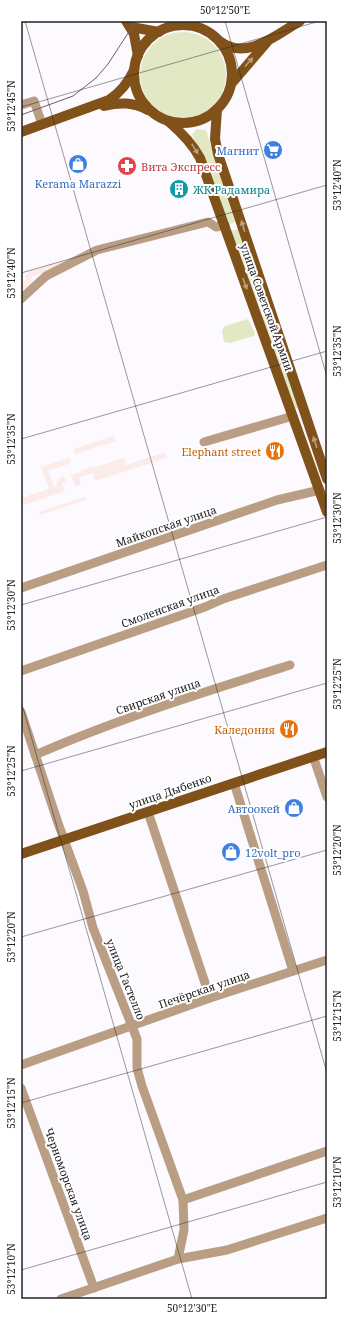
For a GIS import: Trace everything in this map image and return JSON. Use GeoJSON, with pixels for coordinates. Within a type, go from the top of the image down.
{"type":"FeatureCollection","features":[{"type":"Feature","properties":{"kind":"main road"},"geometry":{"type":"LineString","coordinates":[[21,132],[73,114],[109,100],[117,95],[130,80],[138,56],[147,42],[159,32],[169,27],[190,26],[203,30],[233,49],[251,47],[268,40],[300,21]]}},
{"type":"Feature","properties":{"kind":"main road"},"geometry":{"type":"LineString","coordinates":[[128,24],[136,29],[159,32]]}},
{"type":"Feature","properties":{"kind":"main road"},"geometry":{"type":"LineString","coordinates":[[128,24],[134,34],[138,56]]}},
{"type":"Feature","properties":{"kind":"main road"},"geometry":{"type":"LineString","coordinates":[[73,114],[115,104],[128,103],[140,105],[168,121],[186,123],[194,122],[210,115],[226,98],[231,84],[232,71],[229,57],[223,46],[213,36]]}},
{"type":"Feature","properties":{"kind":"main road"},"geometry":{"type":"LineString","coordinates":[[231,84],[268,40]]}},
{"type":"Feature","properties":{"kind":"main road"},"geometry":{"type":"LineString","coordinates":[[134,70],[135,83],[139,96],[146,106],[156,115]]}},
{"type":"Feature","properties":{"kind":"main road","name":"улица Советской Армии"},"geometry":{"type":"LineString","coordinates":[[217,109],[215,140],[218,154],[327,479]]}},
{"type":"Feature","properties":{"kind":"main road","name":"улица Советской Армии"},"geometry":{"type":"LineString","coordinates":[[168,121],[179,130],[193,146],[200,158],[327,512]]}},
{"type":"Feature","properties":{"kind":"main road"},"geometry":{"type":"LineString","coordinates":[[256,313],[269,307]]}},
{"type":"Feature","properties":{"kind":"main road"},"geometry":{"type":"LineString","coordinates":[[293,416],[304,410]]}},
{"type":"Feature","properties":{"kind":"main road","name":"улица Дыбенко"},"geometry":{"type":"LineString","coordinates":[[21,854],[327,752]]}},
{"type":"Feature","properties":{"kind":"street"},"geometry":{"type":"LineString","coordinates":[[21,105],[34,101],[42,124]]}},
{"type":"Feature","properties":{"kind":"street"},"geometry":{"type":"LineString","coordinates":[[21,298],[46,276],[97,250],[208,222],[216,227],[225,225]]}},
{"type":"Feature","properties":{"kind":"street"},"geometry":{"type":"LineString","coordinates":[[204,442],[293,416]]}},
{"type":"Feature","properties":{"kind":"street","name":"Майкопская улица"},"geometry":{"type":"LineString","coordinates":[[21,588],[277,500],[320,490]]}},
{"type":"Feature","properties":{"kind":"street","name":"Смоленская улица"},"geometry":{"type":"LineString","coordinates":[[21,671],[205,607],[223,599],[327,564]]}},
{"type":"Feature","properties":{"kind":"street","name":"Свирская улица"},"geometry":{"type":"LineString","coordinates":[[35,755],[80,735],[207,691],[290,665]]}},
{"type":"Feature","properties":{"kind":"street","name":"улица Гастелло"},"geometry":{"type":"LineString","coordinates":[[21,712],[64,840],[83,890],[93,928],[137,1039],[138,1068],[142,1086],[183,1200],[184,1230],[178,1259]]}},
{"type":"Feature","properties":{"kind":"street"},"geometry":{"type":"LineString","coordinates":[[313,756],[327,797]]}},
{"type":"Feature","properties":{"kind":"street"},"geometry":{"type":"LineString","coordinates":[[234,783],[293,971]]}},
{"type":"Feature","properties":{"kind":"street"},"geometry":{"type":"LineString","coordinates":[[148,812],[210,998]]}},
{"type":"Feature","properties":{"kind":"street","name":"Печёрская улица"},"geometry":{"type":"LineString","coordinates":[[21,1065],[132,1027],[210,998],[327,960]]}},
{"type":"Feature","properties":{"kind":"street","name":"Черноморская улица"},"geometry":{"type":"LineString","coordinates":[[21,1088],[94,1288]]}},
{"type":"Feature","properties":{"kind":"street"},"geometry":{"type":"LineString","coordinates":[[183,1200],[327,1151]]}},
{"type":"Feature","properties":{"kind":"street"},"geometry":{"type":"LineString","coordinates":[[61,1299],[178,1259],[227,1250],[327,1218]]}},
{"type":"Feature","properties":{"kind":"shaded area"},"geometry":{"type":"Polygon","coordinates":[[[71,259],[72,263],[33,276],[30,280],[32,282],[21,292],[21,284],[27,279],[25,276],[30,271],[71,259]]]}},
{"type":"Feature","properties":{"kind":"shaded area"},"geometry":{"type":"Polygon","coordinates":[[[114,436],[116,441],[75,454],[73,449],[114,436]]]}},
{"type":"Feature","properties":{"kind":"shaded area"},"geometry":{"type":"Polygon","coordinates":[[[165,452],[167,458],[95,481],[93,473],[79,477],[81,485],[75,486],[71,475],[81,472],[81,470],[124,458],[126,465],[165,452]]]}},
{"type":"Feature","properties":{"kind":"shaded area"},"geometry":{"type":"Polygon","coordinates":[[[69,458],[71,463],[48,471],[54,487],[57,485],[56,481],[59,480],[58,478],[64,476],[66,482],[62,483],[65,491],[21,506],[21,498],[49,489],[41,467],[69,458]]]}},
{"type":"Feature","properties":{"kind":"shaded area"},"geometry":{"type":"Polygon","coordinates":[[[85,497],[86,500],[40,515],[39,512],[85,497]]]}},
{"type":"Feature","properties":{"kind":"green space"},"geometry":{"type":"Polygon","coordinates":[[[183,32],[200,35],[214,44],[223,58],[226,75],[223,92],[214,106],[200,115],[183,118],[166,115],[152,106],[143,92],[140,75],[143,58],[152,44],[166,35],[183,32]]]}},
{"type":"Feature","properties":{"kind":"green space"},"geometry":{"type":"Polygon","coordinates":[[[197,129],[206,130],[235,222],[227,225],[192,134],[197,129]]]}},
{"type":"Feature","properties":{"kind":"green space"},"geometry":{"type":"Polygon","coordinates":[[[240,228],[267,304],[259,307],[231,231],[240,228]]]}},
{"type":"Feature","properties":{"kind":"green space"},"geometry":{"type":"Polygon","coordinates":[[[270,312],[302,406],[294,409],[261,315],[270,312]]]}},
{"type":"Feature","properties":{"kind":"green space"},"geometry":{"type":"Polygon","coordinates":[[[248,319],[255,333],[254,336],[230,343],[224,342],[222,331],[225,326],[248,319]]]}},
{"type":"Feature","properties":{"kind":"tram line"},"geometry":{"type":"LineString","coordinates":[[21,115],[73,96],[96,78],[108,64],[136,21]]}},
{"type":"Feature","properties":{"kind":"place","name":"Магнит"},"geometry":{"type":"Point","coordinates":[273,150]}},
{"type":"Feature","properties":{"kind":"place","name":"Kerama Marazzi"},"geometry":{"type":"Point","coordinates":[78,164]}},
{"type":"Feature","properties":{"kind":"place","name":"Вита Экспресс"},"geometry":{"type":"Point","coordinates":[127,166]}},
{"type":"Feature","properties":{"kind":"place","name":"ЖК Радамира"},"geometry":{"type":"Point","coordinates":[179,189]}},
{"type":"Feature","properties":{"kind":"place","name":"Elephant street"},"geometry":{"type":"Point","coordinates":[275,451]}},
{"type":"Feature","properties":{"kind":"place","name":"Каледония"},"geometry":{"type":"Point","coordinates":[289,729]}},
{"type":"Feature","properties":{"kind":"place","name":"Автоокей"},"geometry":{"type":"Point","coordinates":[294,808]}},
{"type":"Feature","properties":{"kind":"place","name":"12volt_pro"},"geometry":{"type":"Point","coordinates":[231,852]}}]}
